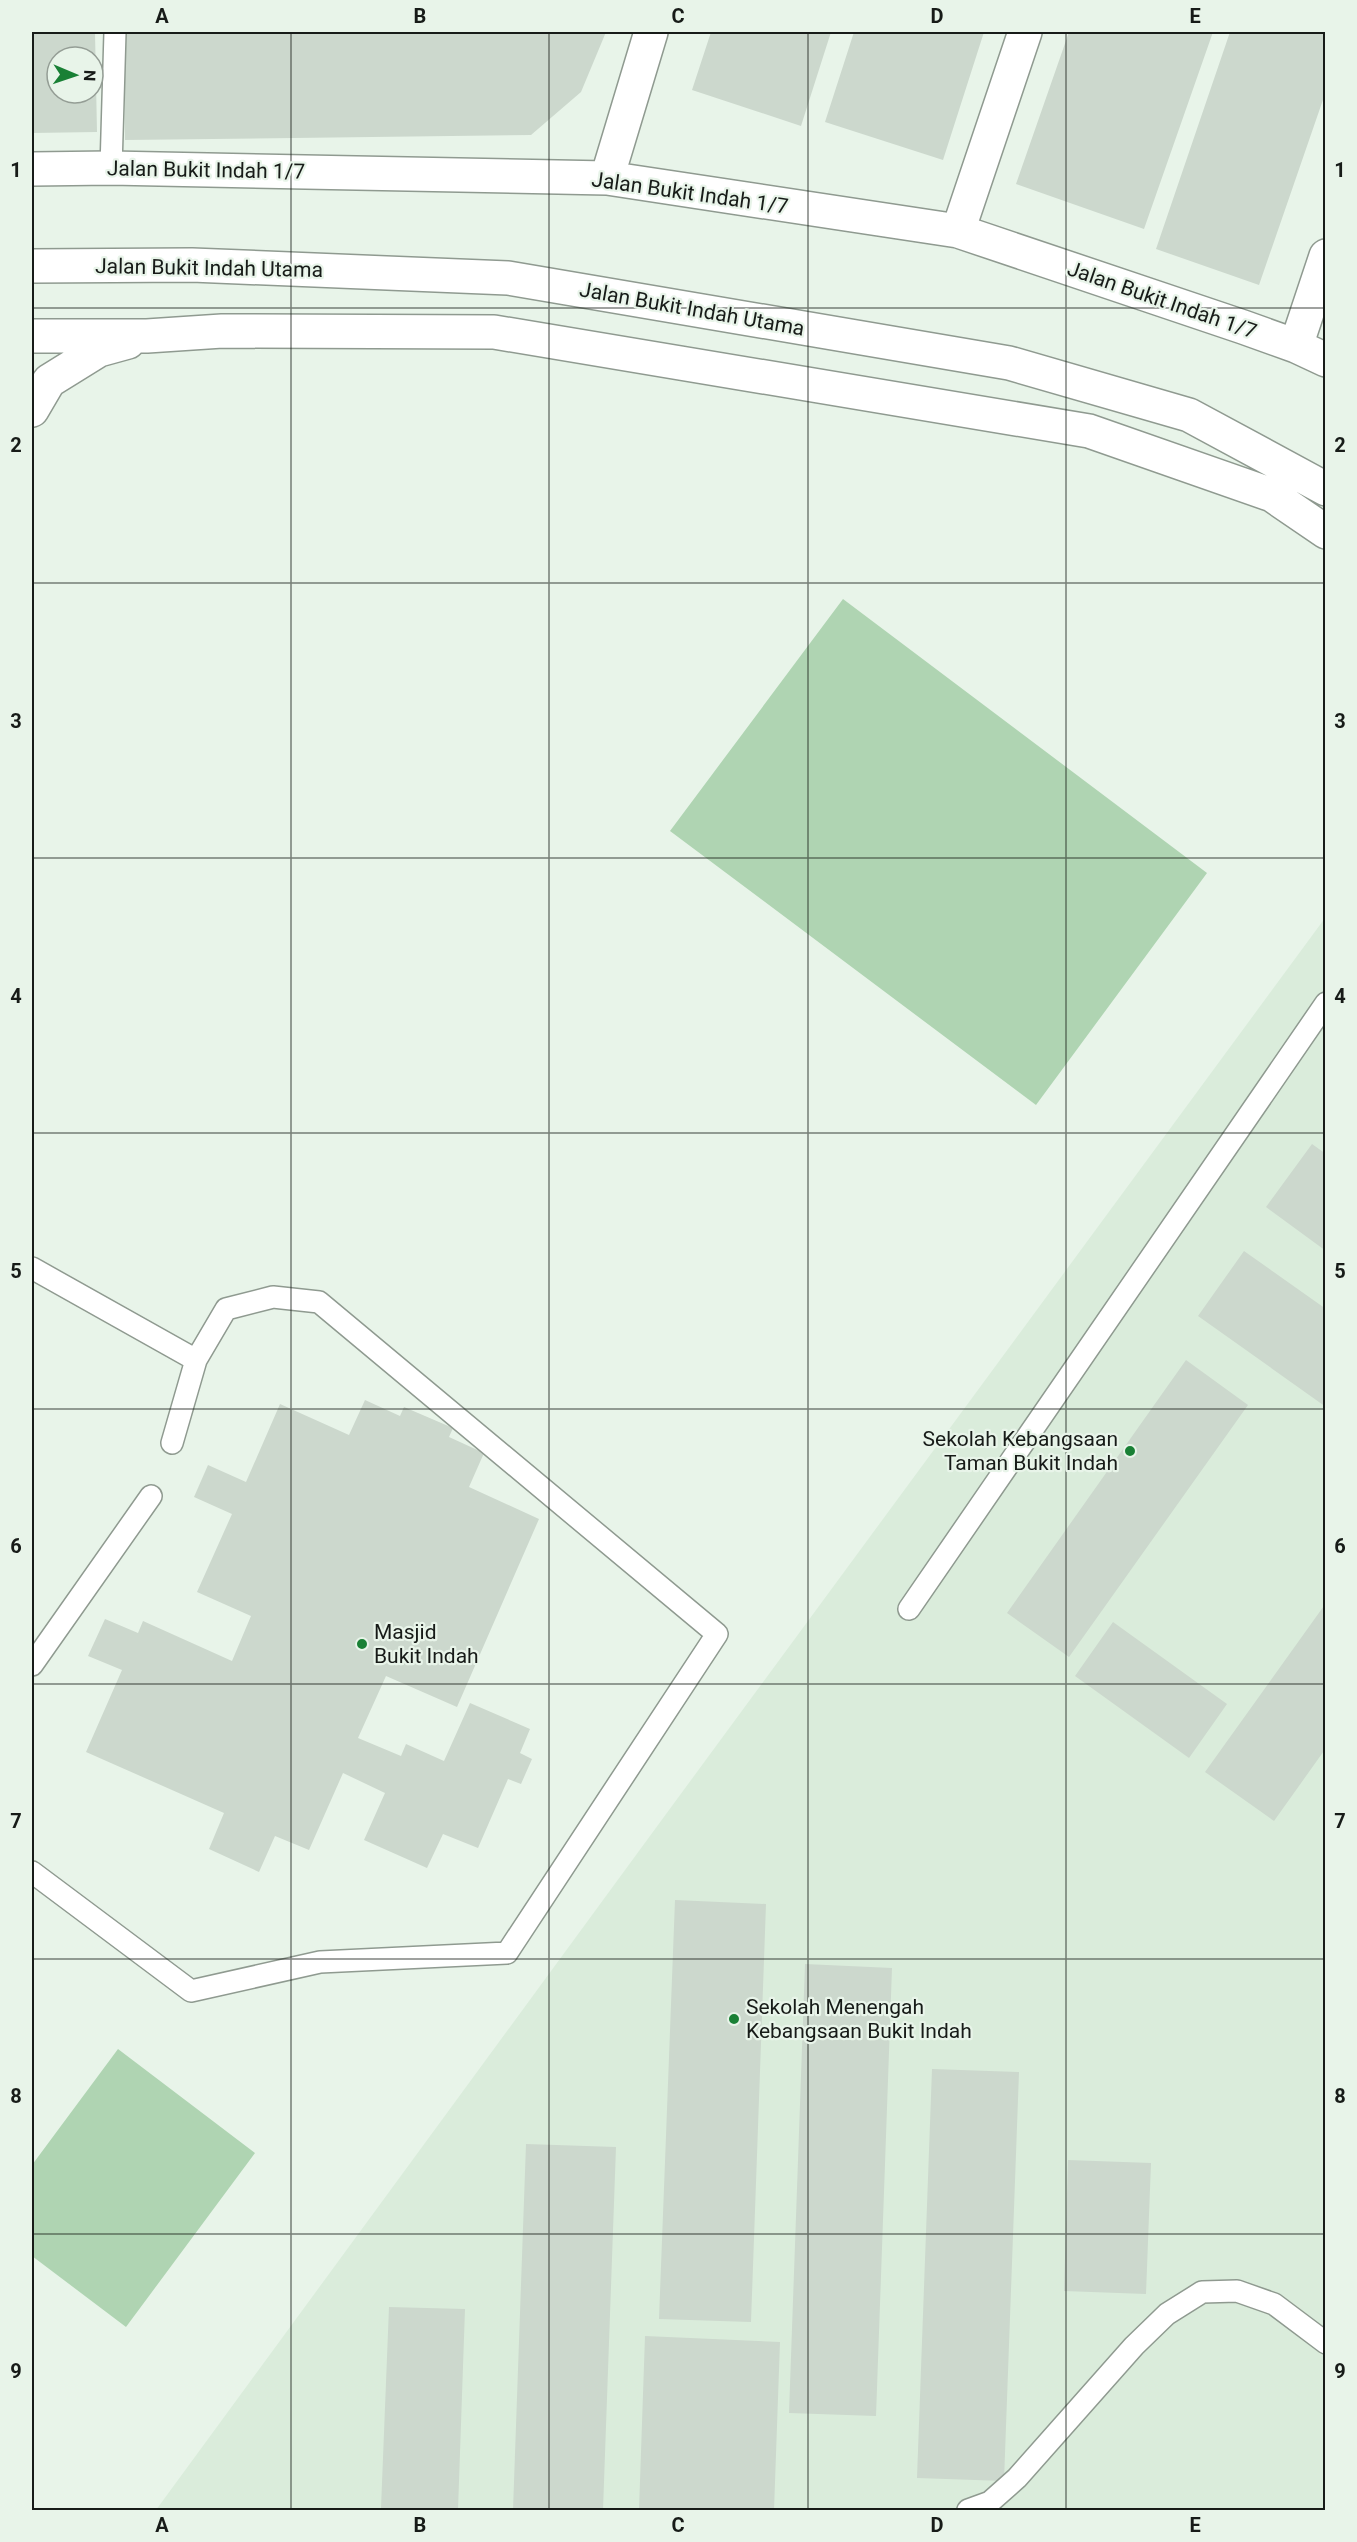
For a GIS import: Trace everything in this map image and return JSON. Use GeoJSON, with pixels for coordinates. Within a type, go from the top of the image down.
{"type":"FeatureCollection","features":[{"type":"Feature","properties":{"kind":"street"},"geometry":{"type":"LineString","coordinates":[[607,178],[651,32]]}},
{"type":"Feature","properties":{"kind":"street"},"geometry":{"type":"LineString","coordinates":[[958,231],[1025,32]]}},
{"type":"Feature","properties":{"kind":"street","name":"Jalan Bukit Indah 1/7"},"geometry":{"type":"LineString","coordinates":[[32,169],[111,168],[607,178],[958,231],[1296,345],[1326,360]]}},
{"type":"Feature","properties":{"kind":"street"},"geometry":{"type":"LineString","coordinates":[[1296,345],[1326,256]]}},
{"type":"Feature","properties":{"kind":"street","name":"Jalan Bukit Indah Utama"},"geometry":{"type":"LineString","coordinates":[[32,266],[192,264],[508,278],[986,359],[1009,363],[1188,415],[1326,489]]}},
{"type":"Feature","properties":{"kind":"street"},"geometry":{"type":"LineString","coordinates":[[32,336],[147,336],[222,331],[494,332],[1089,431],[1272,495],[1326,532]]}},
{"type":"Feature","properties":{"kind":"street"},"geometry":{"type":"LineString","coordinates":[[32,410],[49,381],[99,350],[147,336]]}},
{"type":"Feature","properties":{"kind":"lane"},"geometry":{"type":"LineString","coordinates":[[111,168],[115,32]]}},
{"type":"Feature","properties":{"kind":"lane"},"geometry":{"type":"LineString","coordinates":[[909,1609],[1326,1003]]}},
{"type":"Feature","properties":{"kind":"lane"},"geometry":{"type":"LineString","coordinates":[[32,1268],[196,1360]]}},
{"type":"Feature","properties":{"kind":"lane"},"geometry":{"type":"LineString","coordinates":[[32,1872],[191,1991],[320,1962],[507,1953],[717,1634],[319,1302],[273,1297],[226,1309],[196,1360],[172,1443]]}},
{"type":"Feature","properties":{"kind":"lane"},"geometry":{"type":"LineString","coordinates":[[32,1665],[151,1496]]}},
{"type":"Feature","properties":{"kind":"lane"},"geometry":{"type":"LineString","coordinates":[[968,2511],[990,2502],[1017,2478],[1134,2346],[1167,2314],[1202,2292],[1237,2291],[1274,2304],[1326,2343]]}},
{"type":"Feature","properties":{"kind":"shaded area"},"geometry":{"type":"Polygon","coordinates":[[[1325,918],[1325,2510],[156,2510],[669,1810],[1325,918]]]}},
{"type":"Feature","properties":{"kind":"green space"},"geometry":{"type":"Polygon","coordinates":[[[843,599],[1207,873],[1036,1105],[670,831],[843,599]]]}},
{"type":"Feature","properties":{"kind":"green space"},"geometry":{"type":"Polygon","coordinates":[[[118,2049],[255,2153],[126,2327],[32,2256],[32,2165],[118,2049]]]}},
{"type":"Feature","properties":{"kind":"building"},"geometry":{"type":"Polygon","coordinates":[[[32,32],[95,32],[95,45],[45,45],[45,105],[96,105],[97,132],[32,133],[32,32]]]}},
{"type":"Feature","properties":{"kind":"building"},"geometry":{"type":"Polygon","coordinates":[[[124,32],[606,32],[581,92],[531,135],[125,140],[124,32]]]}},
{"type":"Feature","properties":{"kind":"building"},"geometry":{"type":"Polygon","coordinates":[[[711,32],[831,32],[801,126],[692,90],[711,32]]]}},
{"type":"Feature","properties":{"kind":"building"},"geometry":{"type":"Polygon","coordinates":[[[854,32],[984,32],[943,160],[825,122],[854,32]]]}},
{"type":"Feature","properties":{"kind":"building"},"geometry":{"type":"Polygon","coordinates":[[[1069,32],[1213,32],[1144,229],[1016,184],[1069,32]]]}},
{"type":"Feature","properties":{"kind":"building"},"geometry":{"type":"Polygon","coordinates":[[[1230,32],[1326,32],[1326,91],[1259,285],[1156,249],[1230,32]]]}},
{"type":"Feature","properties":{"kind":"building"},"geometry":{"type":"Polygon","coordinates":[[[1312,1144],[1326,1154],[1326,1251],[1266,1207],[1312,1144]]]}},
{"type":"Feature","properties":{"kind":"building"},"geometry":{"type":"Polygon","coordinates":[[[1244,1251],[1326,1309],[1326,1407],[1198,1316],[1244,1251]]]}},
{"type":"Feature","properties":{"kind":"building"},"geometry":{"type":"Polygon","coordinates":[[[1186,1360],[1248,1405],[1069,1657],[1007,1613],[1186,1360]]]}},
{"type":"Feature","properties":{"kind":"building","name":"Masjid Bukit Indah"},"geometry":{"type":"Polygon","coordinates":[[[365,1400],[400,1416],[404,1407],[453,1428],[449,1437],[484,1453],[469,1487],[539,1519],[457,1707],[386,1676],[358,1738],[401,1756],[406,1744],[444,1761],[470,1703],[530,1729],[520,1753],[532,1759],[521,1784],[508,1779],[478,1848],[443,1834],[427,1868],[364,1840],[385,1793],[343,1773],[309,1850],[275,1836],[259,1872],[209,1849],[224,1813],[86,1752],[122,1670],[88,1656],[105,1619],[138,1633],[143,1621],[232,1661],[251,1616],[197,1592],[232,1514],[194,1497],[208,1465],[246,1482],[280,1404],[349,1435],[365,1400]]]}},
{"type":"Feature","properties":{"kind":"building"},"geometry":{"type":"Polygon","coordinates":[[[1326,1603],[1326,1748],[1274,1821],[1205,1772],[1326,1603]]]}},
{"type":"Feature","properties":{"kind":"building"},"geometry":{"type":"Polygon","coordinates":[[[1113,1622],[1227,1704],[1189,1758],[1075,1676],[1113,1622]]]}},
{"type":"Feature","properties":{"kind":"building"},"geometry":{"type":"Polygon","coordinates":[[[675,1900],[766,1904],[751,2322],[659,2319],[675,1900]]]}},
{"type":"Feature","properties":{"kind":"building"},"geometry":{"type":"Polygon","coordinates":[[[805,1964],[892,1968],[876,2416],[789,2413],[805,1964]]]}},
{"type":"Feature","properties":{"kind":"building"},"geometry":{"type":"Polygon","coordinates":[[[932,2069],[1019,2072],[1004,2481],[917,2478],[932,2069]]]}},
{"type":"Feature","properties":{"kind":"building"},"geometry":{"type":"Polygon","coordinates":[[[526,2144],[616,2147],[603,2510],[513,2510],[526,2144]]]}},
{"type":"Feature","properties":{"kind":"building"},"geometry":{"type":"Polygon","coordinates":[[[1068,2160],[1151,2163],[1146,2294],[1064,2291],[1068,2160]]]}},
{"type":"Feature","properties":{"kind":"building"},"geometry":{"type":"Polygon","coordinates":[[[389,2307],[465,2309],[458,2510],[381,2508],[389,2307]]]}},
{"type":"Feature","properties":{"kind":"building"},"geometry":{"type":"Polygon","coordinates":[[[645,2336],[780,2342],[774,2510],[639,2510],[645,2336]]]}},
{"type":"Feature","properties":{"kind":"place","name":"Sekolah Kebangsaan Taman Bukit Indah"},"geometry":{"type":"Point","coordinates":[1130,1451]}},
{"type":"Feature","properties":{"kind":"place","name":"Masjid Bukit Indah"},"geometry":{"type":"Point","coordinates":[362,1644]}},
{"type":"Feature","properties":{"kind":"place","name":"Sekolah Menengah Kebangsaan Bukit Indah"},"geometry":{"type":"Point","coordinates":[734,2019]}}]}
